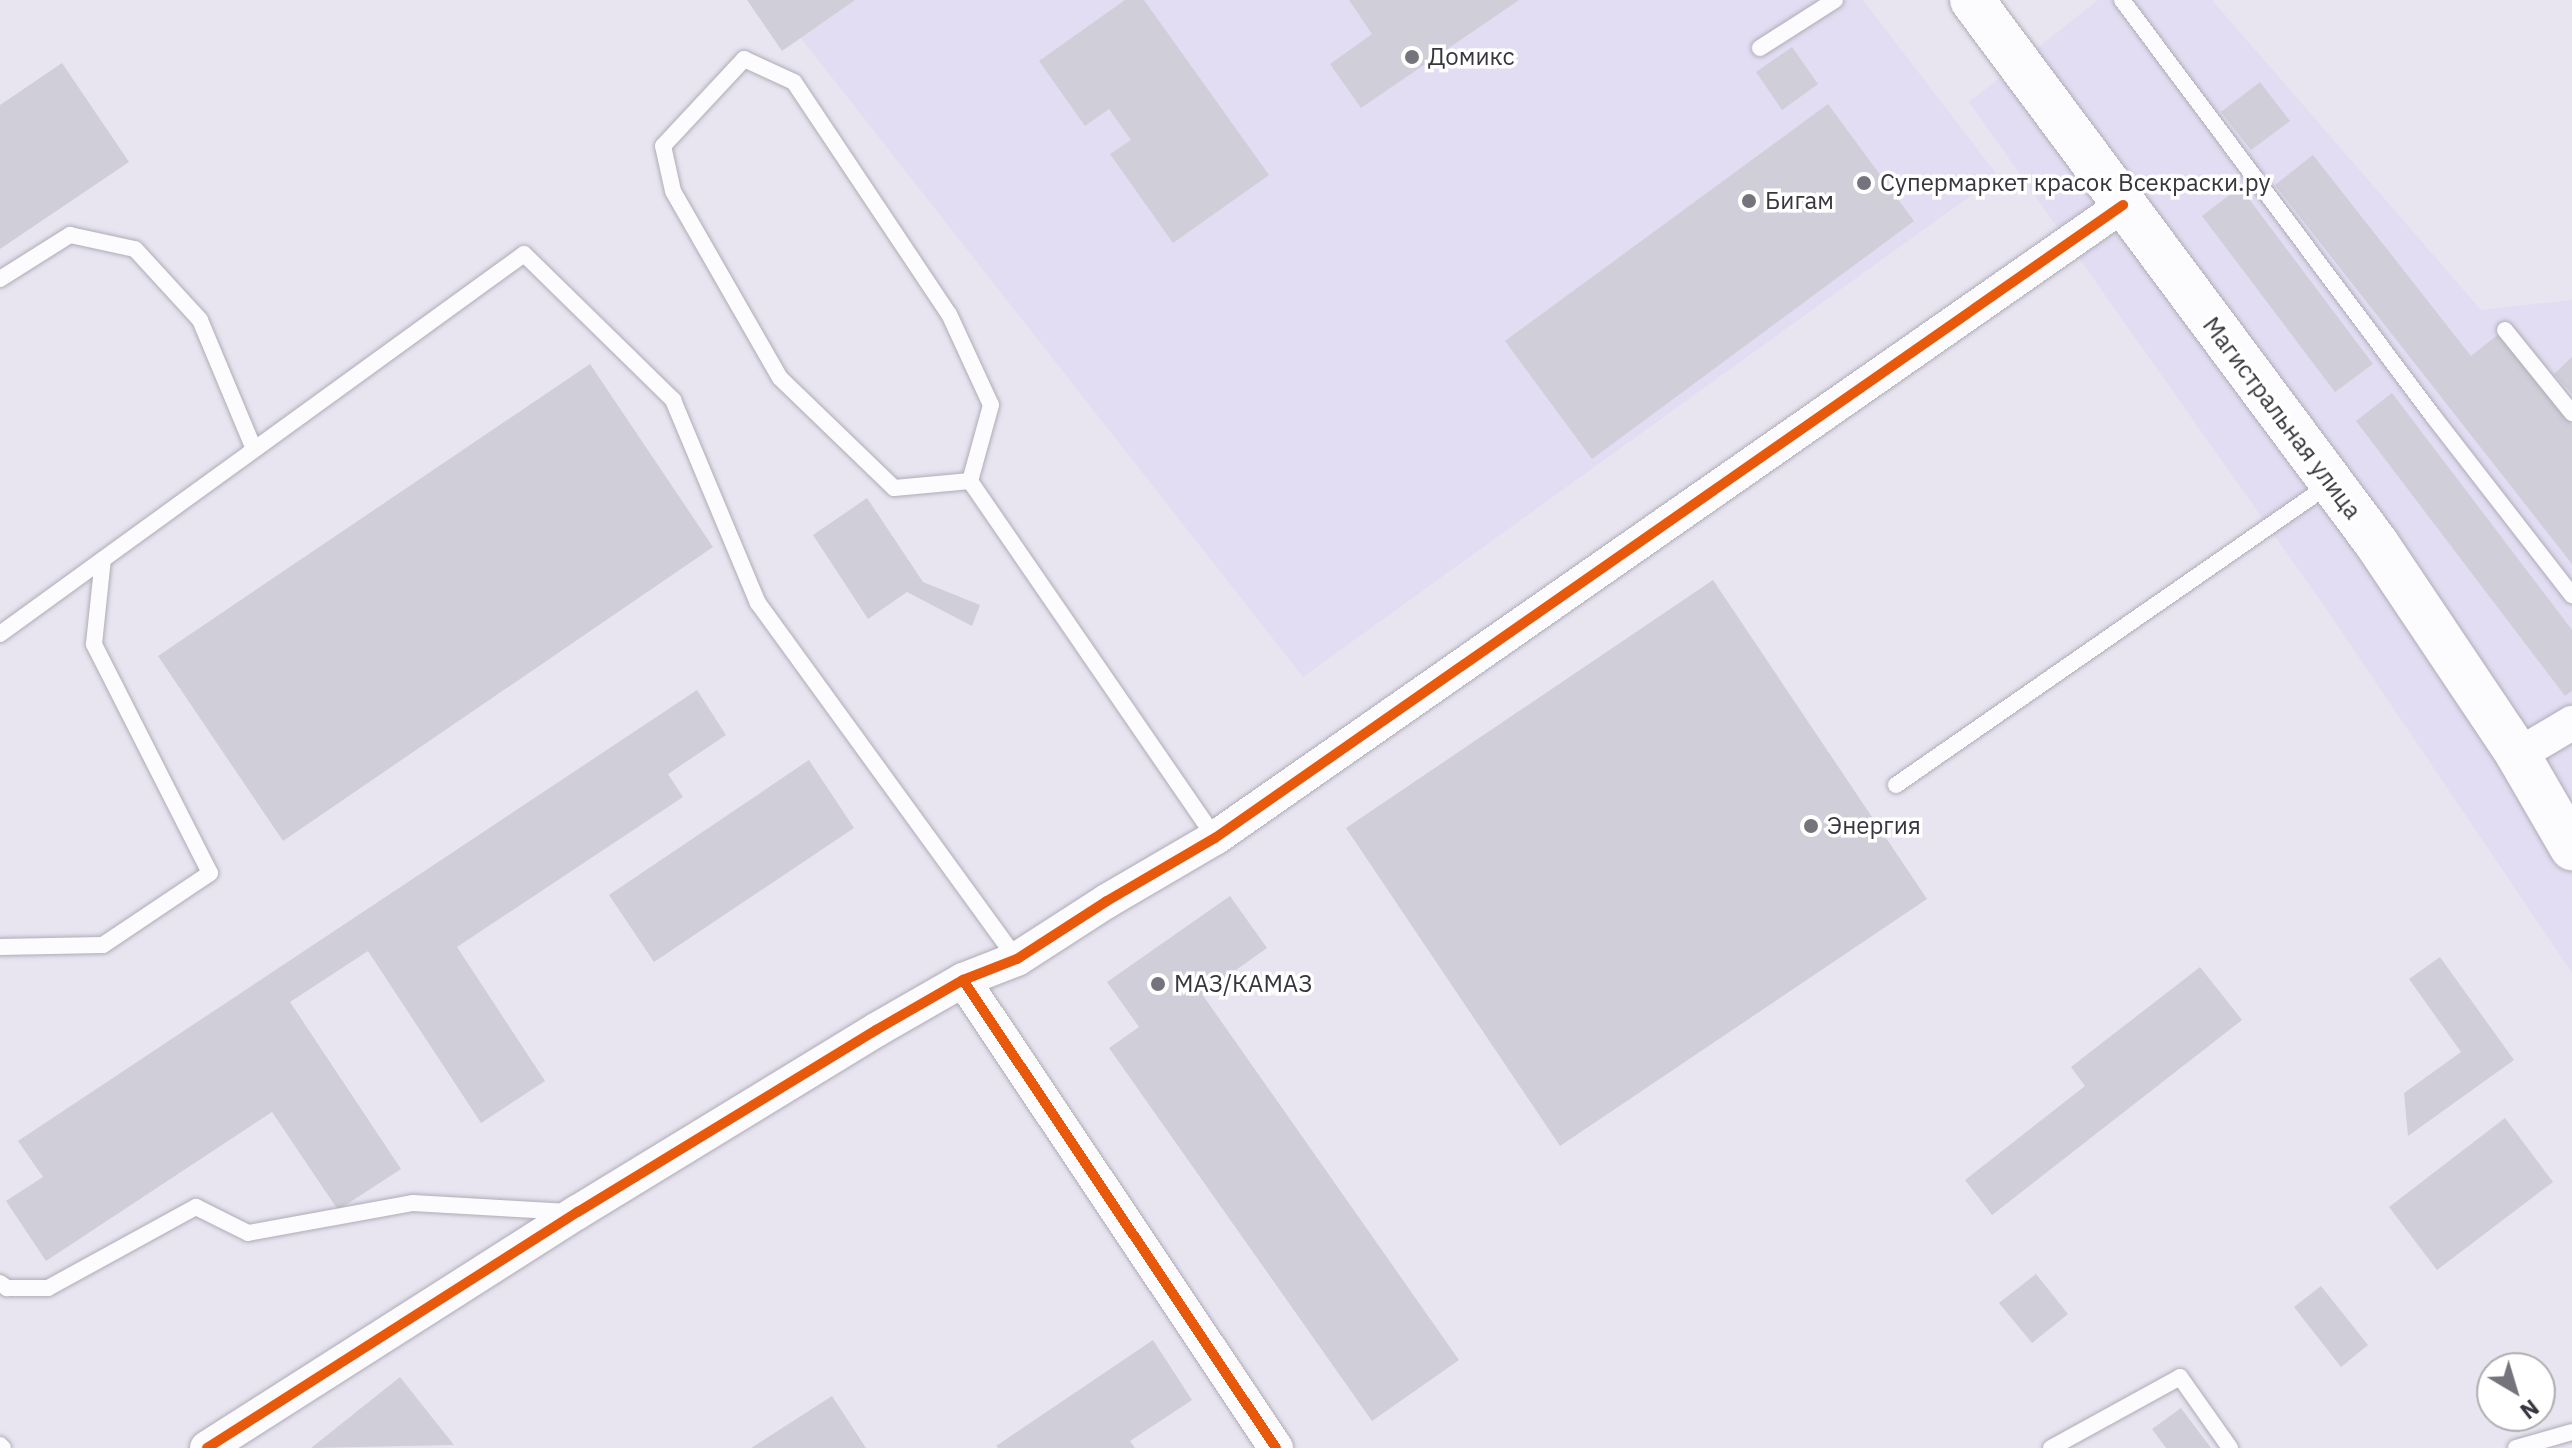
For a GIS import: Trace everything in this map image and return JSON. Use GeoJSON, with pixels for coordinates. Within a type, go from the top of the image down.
{"type":"FeatureCollection","features":[{"type":"Feature","properties":{"kind":"main road","name":"Магистральная улица"},"geometry":{"type":"LineString","coordinates":[[1972,0],[2377,544],[2518,755],[2572,848]]}},
{"type":"Feature","properties":{"kind":"street"},"geometry":{"type":"LineString","coordinates":[[207,1448],[578,1212],[963,980],[1017,959],[1107,901],[1215,838],[2123,205]]}},
{"type":"Feature","properties":{"kind":"street"},"geometry":{"type":"LineString","coordinates":[[2518,755],[2572,723]]}},
{"type":"Feature","properties":{"kind":"street"},"geometry":{"type":"LineString","coordinates":[[963,980],[1276,1448]]}},
{"type":"Feature","properties":{"kind":"lane"},"geometry":{"type":"LineString","coordinates":[[1760,48],[1835,0]]}},
{"type":"Feature","properties":{"kind":"lane"},"geometry":{"type":"LineString","coordinates":[[2122,0],[2433,416],[2572,595]]}},
{"type":"Feature","properties":{"kind":"lane"},"geometry":{"type":"LineString","coordinates":[[970,481],[894,488],[780,378],[673,191],[663,146],[744,59],[794,82],[949,314],[991,405],[970,481],[1215,838]]}},
{"type":"Feature","properties":{"kind":"lane"},"geometry":{"type":"LineString","coordinates":[[0,279],[70,235],[135,249],[200,320],[254,449]]}},
{"type":"Feature","properties":{"kind":"lane"},"geometry":{"type":"LineString","coordinates":[[0,634],[524,254],[673,400],[758,603],[1017,959]]}},
{"type":"Feature","properties":{"kind":"lane"},"geometry":{"type":"LineString","coordinates":[[2505,330],[2572,413]]}},
{"type":"Feature","properties":{"kind":"lane"},"geometry":{"type":"LineString","coordinates":[[1896,785],[2331,484]]}},
{"type":"Feature","properties":{"kind":"lane"},"geometry":{"type":"LineString","coordinates":[[0,947],[103,945],[210,873],[94,644],[103,559]]}},
{"type":"Feature","properties":{"kind":"lane"},"geometry":{"type":"LineString","coordinates":[[0,1283],[7,1288],[48,1288],[196,1207],[248,1233],[413,1203],[578,1212]]}},
{"type":"Feature","properties":{"kind":"lane"},"geometry":{"type":"LineString","coordinates":[[2051,1448],[2180,1377],[2230,1448]]}},
{"type":"Feature","properties":{"kind":"lane"},"geometry":{"type":"LineString","coordinates":[[2516,1448],[2572,1432]]}},
{"type":"Feature","properties":{"kind":"shaded area"},"geometry":{"type":"Polygon","coordinates":[[[771,0],[1863,0],[1998,176],[1303,677],[771,0]]]}},
{"type":"Feature","properties":{"kind":"shaded area"},"geometry":{"type":"Polygon","coordinates":[[[2098,0],[2212,0],[2481,310],[2572,300],[2572,973],[2327,610],[1969,102],[2098,0]]]}},
{"type":"Feature","properties":{"kind":"building"},"geometry":{"type":"Polygon","coordinates":[[[747,0],[855,0],[782,51],[747,0]]]}},
{"type":"Feature","properties":{"kind":"building"},"geometry":{"type":"Polygon","coordinates":[[[1125,0],[1144,0],[1269,175],[1173,243],[1110,154],[1131,140],[1109,109],[1085,126],[1039,61],[1125,0]]]}},
{"type":"Feature","properties":{"kind":"building","name":"Домикс"},"geometry":{"type":"Polygon","coordinates":[[[1349,0],[1519,0],[1361,108],[1330,64],[1372,34],[1349,0]]]}},
{"type":"Feature","properties":{"kind":"building"},"geometry":{"type":"Polygon","coordinates":[[[1792,47],[1818,84],[1782,110],[1756,72],[1792,47]]]}},
{"type":"Feature","properties":{"kind":"building"},"geometry":{"type":"Polygon","coordinates":[[[62,63],[129,162],[0,249],[0,105],[62,63]]]}},
{"type":"Feature","properties":{"kind":"building"},"geometry":{"type":"Polygon","coordinates":[[[2260,82],[2290,121],[2251,150],[2221,112],[2260,82]]]}},
{"type":"Feature","properties":{"kind":"building"},"geometry":{"type":"Polygon","coordinates":[[[1828,104],[1914,221],[1592,459],[1505,341],[1828,104]]]}},
{"type":"Feature","properties":{"kind":"building"},"geometry":{"type":"Polygon","coordinates":[[[2313,155],[2471,356],[2500,333],[2572,425],[2572,564],[2275,185],[2313,155]]]}},
{"type":"Feature","properties":{"kind":"building"},"geometry":{"type":"Polygon","coordinates":[[[2240,187],[2373,364],[2335,392],[2202,216],[2240,187]]]}},
{"type":"Feature","properties":{"kind":"building"},"geometry":{"type":"Polygon","coordinates":[[[2572,357],[2572,394],[2554,374],[2572,357]]]}},
{"type":"Feature","properties":{"kind":"building"},"geometry":{"type":"Polygon","coordinates":[[[590,364],[713,547],[283,841],[158,656],[590,364]]]}},
{"type":"Feature","properties":{"kind":"building"},"geometry":{"type":"Polygon","coordinates":[[[2392,393],[2572,630],[2572,691],[2565,696],[2356,421],[2392,393]]]}},
{"type":"Feature","properties":{"kind":"building"},"geometry":{"type":"Polygon","coordinates":[[[867,498],[923,582],[980,605],[972,626],[907,592],[868,619],[813,535],[867,498]]]}},
{"type":"Feature","properties":{"kind":"building"},"geometry":{"type":"Polygon","coordinates":[[[1713,580],[1927,899],[1560,1146],[1346,828],[1713,580]]]}},
{"type":"Feature","properties":{"kind":"building"},"geometry":{"type":"Polygon","coordinates":[[[697,690],[726,735],[668,774],[683,797],[457,947],[545,1081],[481,1123],[368,951],[290,1002],[401,1169],[338,1210],[272,1112],[46,1261],[6,1201],[43,1177],[18,1141],[697,690]]]}},
{"type":"Feature","properties":{"kind":"building"},"geometry":{"type":"Polygon","coordinates":[[[809,760],[854,828],[654,962],[609,895],[809,760]]]}},
{"type":"Feature","properties":{"kind":"building"},"geometry":{"type":"Polygon","coordinates":[[[1230,896],[1267,948],[1202,994],[1459,1360],[1372,1421],[1109,1048],[1139,1027],[1107,982],[1230,896]]]}},
{"type":"Feature","properties":{"kind":"building"},"geometry":{"type":"Polygon","coordinates":[[[2440,957],[2514,1060],[2408,1136],[2404,1093],[2461,1052],[2409,979],[2440,957]]]}},
{"type":"Feature","properties":{"kind":"building"},"geometry":{"type":"Polygon","coordinates":[[[2200,967],[2242,1020],[1992,1215],[1965,1180],[2085,1086],[2071,1067],[2200,967]]]}},
{"type":"Feature","properties":{"kind":"building"},"geometry":{"type":"Polygon","coordinates":[[[2505,1118],[2553,1182],[2437,1270],[2389,1207],[2505,1118]]]}},
{"type":"Feature","properties":{"kind":"building"},"geometry":{"type":"Polygon","coordinates":[[[2036,1274],[2068,1314],[2032,1343],[1999,1303],[2036,1274]]]}},
{"type":"Feature","properties":{"kind":"building"},"geometry":{"type":"Polygon","coordinates":[[[2321,1286],[2368,1345],[2341,1367],[2294,1307],[2321,1286]]]}},
{"type":"Feature","properties":{"kind":"building"},"geometry":{"type":"Polygon","coordinates":[[[1153,1340],[1192,1400],[1130,1441],[1135,1448],[996,1446],[1153,1340]]]}},
{"type":"Feature","properties":{"kind":"building"},"geometry":{"type":"Polygon","coordinates":[[[400,1377],[454,1445],[311,1448],[400,1377]]]}},
{"type":"Feature","properties":{"kind":"building"},"geometry":{"type":"Polygon","coordinates":[[[832,1396],[866,1448],[751,1448],[832,1396]]]}},
{"type":"Feature","properties":{"kind":"building"},"geometry":{"type":"Polygon","coordinates":[[[2181,1408],[2211,1448],[2166,1448],[2152,1429],[2181,1408]]]}},
{"type":"Feature","properties":{"kind":"cycle path"},"geometry":{"type":"LineString","coordinates":[[207,1448],[578,1212],[876,1030],[963,980],[1017,959],[1107,901],[1215,838],[2123,205]]}},
{"type":"Feature","properties":{"kind":"cycle path"},"geometry":{"type":"LineString","coordinates":[[963,980],[1276,1448]]}},
{"type":"Feature","properties":{"kind":"place","name":"Домикс"},"geometry":{"type":"Point","coordinates":[1412,57]}},
{"type":"Feature","properties":{"kind":"place","name":"Супермаркет красок Всекраски.ру"},"geometry":{"type":"Point","coordinates":[1864,183]}},
{"type":"Feature","properties":{"kind":"place","name":"Бигам"},"geometry":{"type":"Point","coordinates":[1749,201]}},
{"type":"Feature","properties":{"kind":"place","name":"Энергия"},"geometry":{"type":"Point","coordinates":[1811,826]}},
{"type":"Feature","properties":{"kind":"place","name":"МАЗ/КАМАЗ"},"geometry":{"type":"Point","coordinates":[1158,984]}}]}
